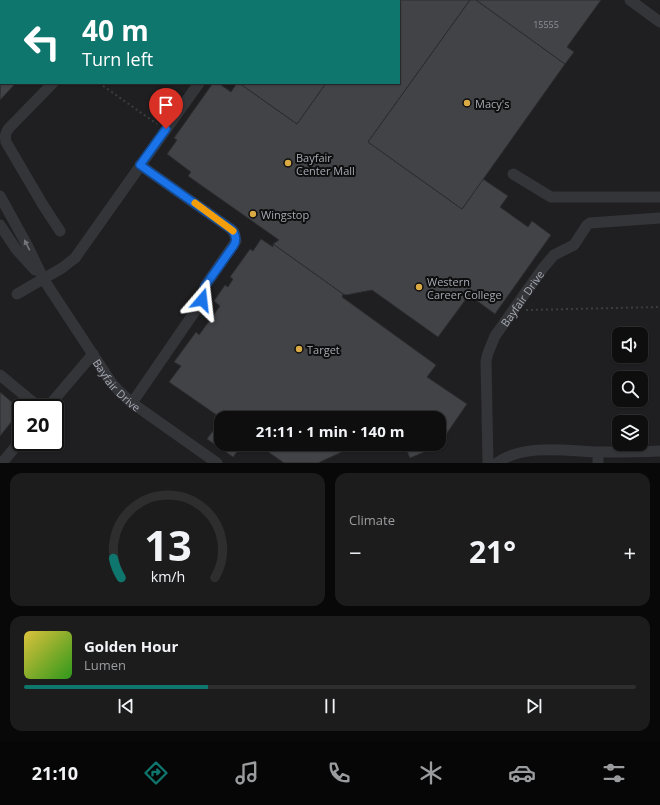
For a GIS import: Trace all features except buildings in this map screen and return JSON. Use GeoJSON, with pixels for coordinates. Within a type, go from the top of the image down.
{"type":"FeatureCollection","features":[{"type":"Feature","properties":{"kind":"lane"},"geometry":{"type":"LineString","coordinates":[[630,0],[660,22]]}},
{"type":"Feature","properties":{"kind":"lane"},"geometry":{"type":"LineString","coordinates":[[52,84],[9,128],[5,137],[6,142],[60,231]]}},
{"type":"Feature","properties":{"kind":"lane"},"geometry":{"type":"LineString","coordinates":[[17,294],[44,280],[74,258],[198,84]]}},
{"type":"Feature","properties":{"kind":"lane"},"geometry":{"type":"LineString","coordinates":[[132,403],[200,304],[205,286],[236,241],[234,232],[231,229],[140,165]]}},
{"type":"Feature","properties":{"kind":"lane"},"geometry":{"type":"LineString","coordinates":[[514,174],[552,197],[660,197]]}},
{"type":"Feature","properties":{"kind":"lane","name":"Bayfair Drive"},"geometry":{"type":"LineString","coordinates":[[0,196],[44,280],[111,382],[132,403],[217,463]]}},
{"type":"Feature","properties":{"kind":"lane","name":"Bayfair Drive"},"geometry":{"type":"LineString","coordinates":[[488,463],[486,361],[495,336],[517,304],[549,260],[560,251],[574,245],[590,223],[660,218]]}},
{"type":"Feature","properties":{"kind":"lane"},"geometry":{"type":"LineString","coordinates":[[0,224],[16,249],[44,280]]}},
{"type":"Feature","properties":{"kind":"lane"},"geometry":{"type":"LineString","coordinates":[[56,399],[93,354]]}},
{"type":"Feature","properties":{"kind":"lane"},"geometry":{"type":"LineString","coordinates":[[0,376],[29,399]]}},
{"type":"Feature","properties":{"kind":"lane"},"geometry":{"type":"LineString","coordinates":[[497,463],[522,452],[534,451],[565,450],[598,457],[660,451]]}},
{"type":"Feature","properties":{"kind":"lane"},"geometry":{"type":"LineString","coordinates":[[2,463],[12,451]]}},
{"type":"Feature","properties":{"kind":"path"},"geometry":{"type":"LineString","coordinates":[[100,84],[166,129]]}},
{"type":"Feature","properties":{"kind":"path"},"geometry":{"type":"LineString","coordinates":[[517,304],[524,310],[660,307]]}},
{"type":"Feature","properties":{"kind":"shaded area"},"geometry":{"type":"Polygon","coordinates":[[[400,0],[660,0],[660,463],[0,463],[0,84],[400,84],[400,0]]]}},
{"type":"Feature","properties":{"kind":"slow traffic"},"geometry":{"type":"LineString","coordinates":[[195,203],[233,231]]}},
{"type":"Feature","properties":{"kind":"place","name":"Macy's"},"geometry":{"type":"Point","coordinates":[467,103]}},
{"type":"Feature","properties":{"kind":"place","name":"Bayfair Center Mall"},"geometry":{"type":"Point","coordinates":[288,163]}},
{"type":"Feature","properties":{"kind":"place","name":"Wingstop"},"geometry":{"type":"Point","coordinates":[253,214]}},
{"type":"Feature","properties":{"kind":"place","name":"Western Career College"},"geometry":{"type":"Point","coordinates":[419,287]}},
{"type":"Feature","properties":{"kind":"place","name":"Target"},"geometry":{"type":"Point","coordinates":[299,349]}},
{"type":"Feature","properties":{"kind":"route"},"geometry":{"type":"LineString","coordinates":[[166,129],[140,165],[231,229],[236,236],[234,245],[205,286],[202,300]]}}]}
